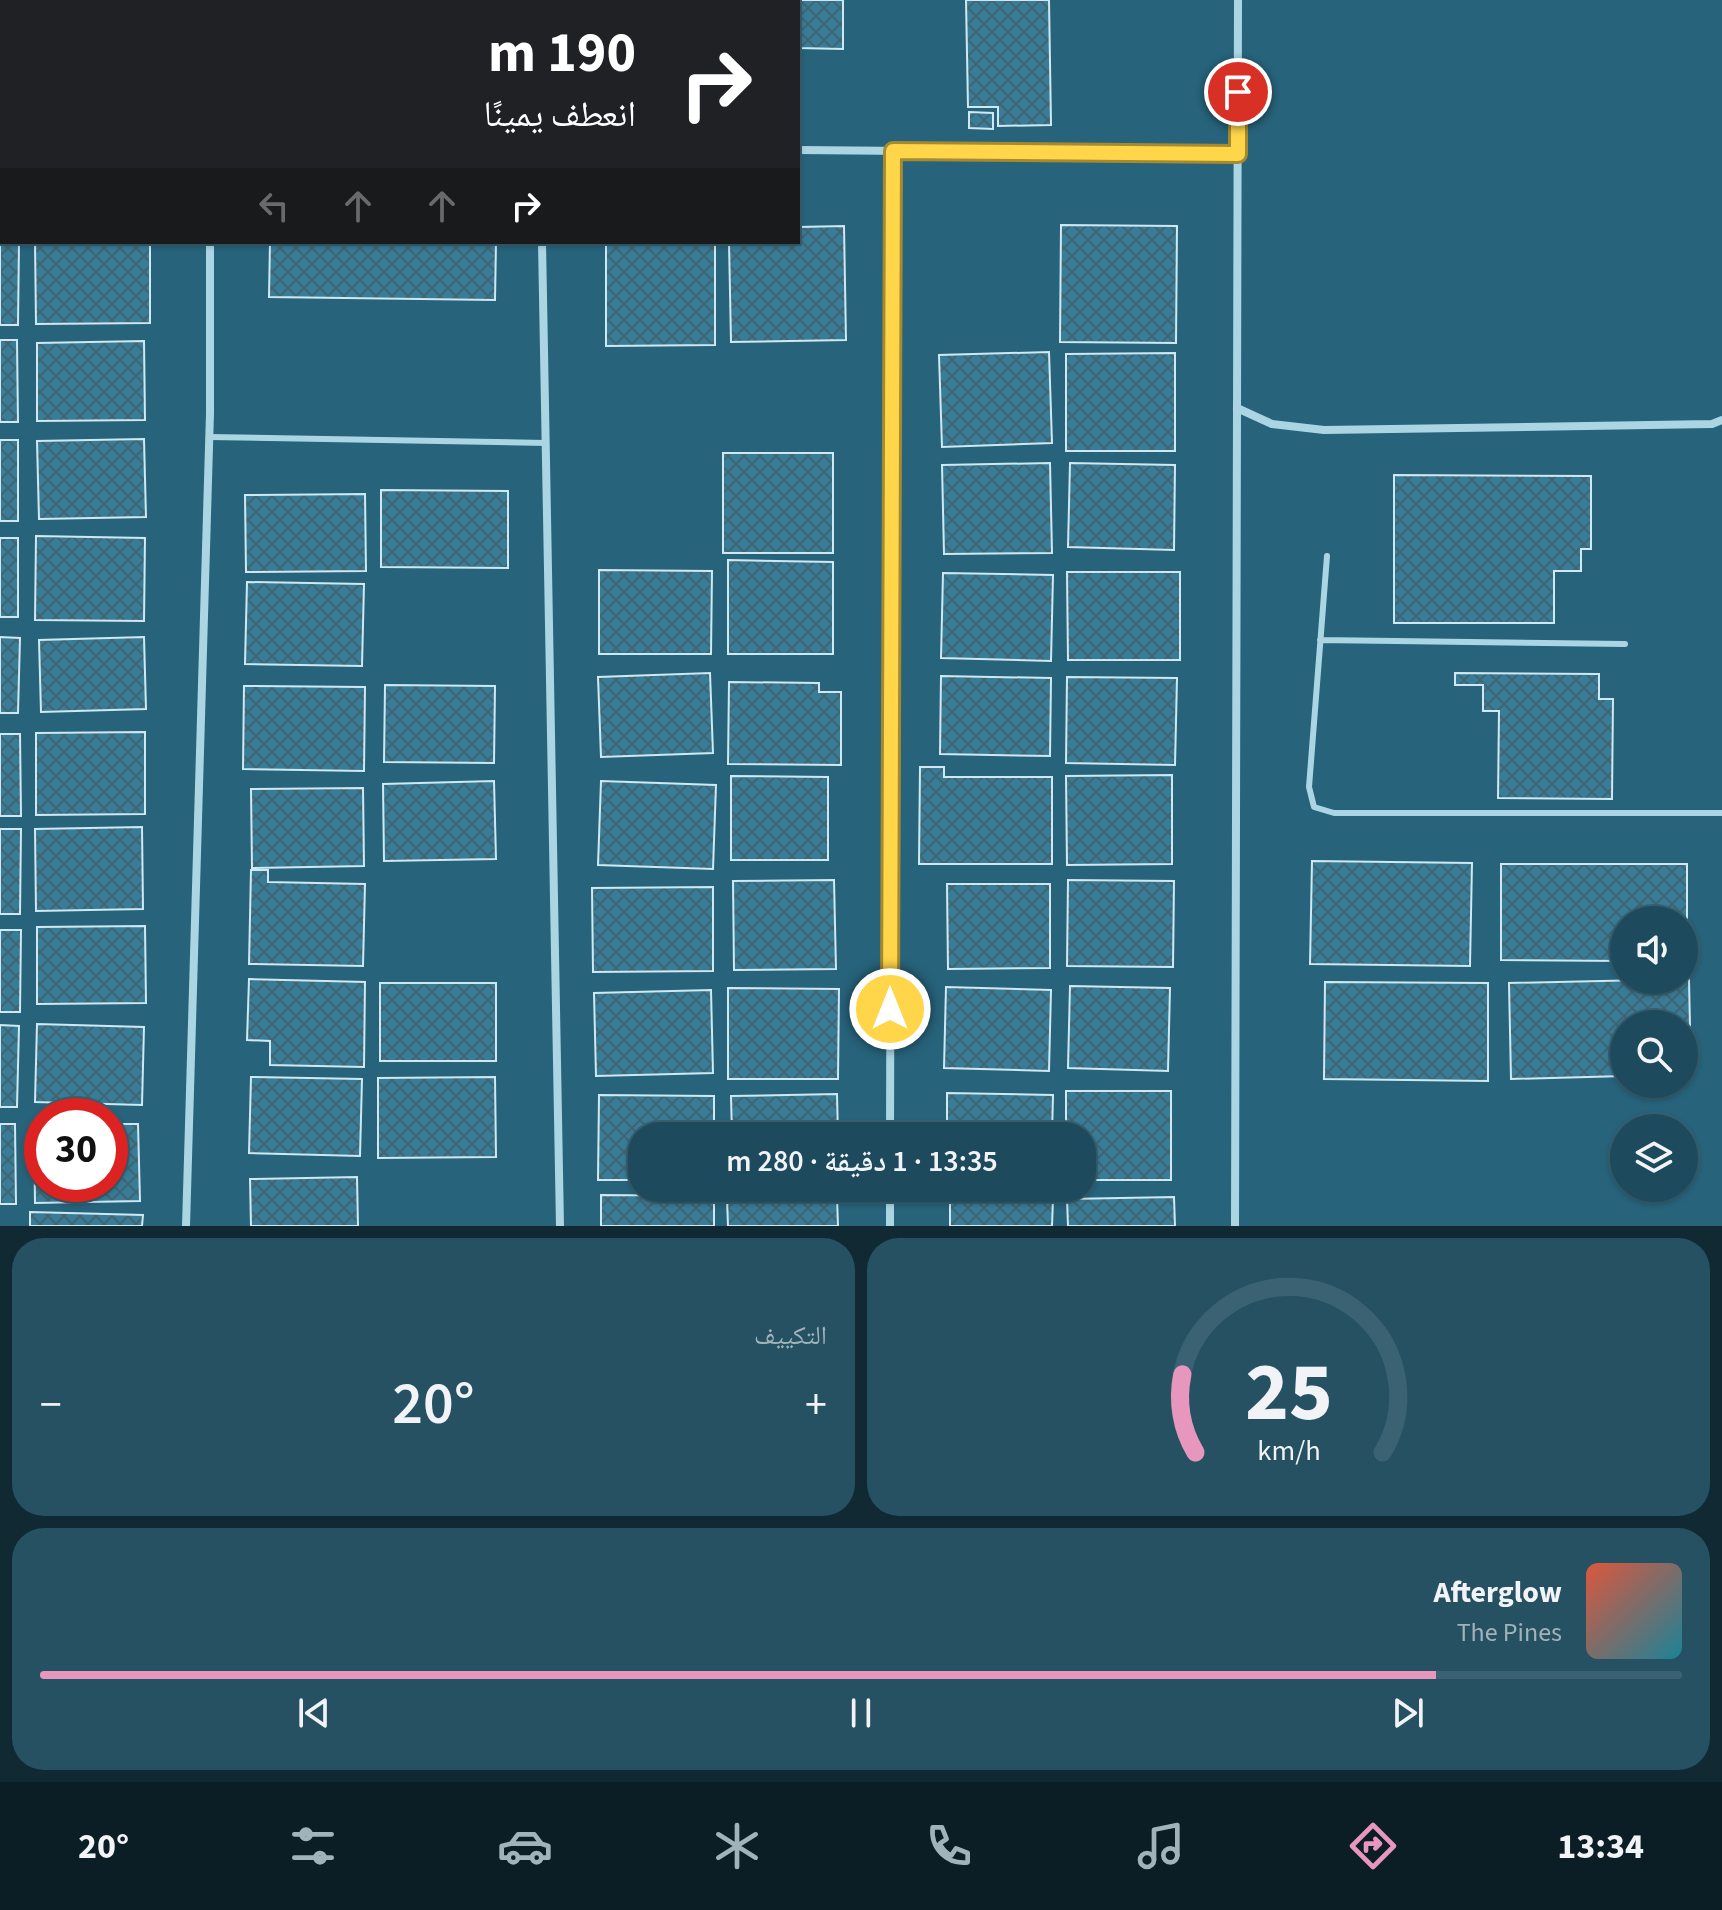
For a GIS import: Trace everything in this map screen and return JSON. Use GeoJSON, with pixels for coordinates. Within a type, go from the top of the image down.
{"type":"FeatureCollection","features":[{"type":"Feature","properties":{"kind":"street"},"geometry":{"type":"LineString","coordinates":[[1235,1226],[1238,0]]}},
{"type":"Feature","properties":{"kind":"street"},"geometry":{"type":"LineString","coordinates":[[800,150],[1238,154]]}},
{"type":"Feature","properties":{"kind":"street"},"geometry":{"type":"LineString","coordinates":[[890,1122],[893,151]]}},
{"type":"Feature","properties":{"kind":"street"},"geometry":{"type":"LineString","coordinates":[[186,1226],[209,437],[210,244]]}},
{"type":"Feature","properties":{"kind":"street"},"geometry":{"type":"LineString","coordinates":[[542,244],[560,1226]]}},
{"type":"Feature","properties":{"kind":"street"},"geometry":{"type":"LineString","coordinates":[[1237,408],[1272,424],[1324,430],[1712,424],[1722,420]]}},
{"type":"Feature","properties":{"kind":"street"},"geometry":{"type":"LineString","coordinates":[[890,1202],[890,1226]]}},
{"type":"Feature","properties":{"kind":"lane"},"geometry":{"type":"LineString","coordinates":[[209,437],[546,443]]}},
{"type":"Feature","properties":{"kind":"lane"},"geometry":{"type":"LineString","coordinates":[[1327,556],[1309,787],[1314,807],[1334,813],[1722,813]]}},
{"type":"Feature","properties":{"kind":"lane"},"geometry":{"type":"LineString","coordinates":[[1320,640],[1625,644]]}},
{"type":"Feature","properties":{"kind":"building"},"geometry":{"type":"Polygon","coordinates":[[[800,0],[843,0],[843,49],[800,48],[800,0]]]}},
{"type":"Feature","properties":{"kind":"building"},"geometry":{"type":"Polygon","coordinates":[[[966,0],[1049,0],[1051,125],[998,126],[998,107],[968,107],[966,0]]]}},
{"type":"Feature","properties":{"kind":"building"},"geometry":{"type":"Polygon","coordinates":[[[969,112],[993,113],[993,129],[969,128],[969,112]]]}},
{"type":"Feature","properties":{"kind":"building"},"geometry":{"type":"Polygon","coordinates":[[[1061,225],[1177,226],[1176,343],[1060,342],[1061,225]]]}},
{"type":"Feature","properties":{"kind":"building"},"geometry":{"type":"Polygon","coordinates":[[[844,226],[846,340],[731,342],[729,244],[800,244],[800,227],[844,226]]]}},
{"type":"Feature","properties":{"kind":"building"},"geometry":{"type":"Polygon","coordinates":[[[0,244],[19,244],[18,325],[0,325],[0,244]]]}},
{"type":"Feature","properties":{"kind":"building"},"geometry":{"type":"Polygon","coordinates":[[[35,244],[150,244],[150,323],[36,324],[35,244]]]}},
{"type":"Feature","properties":{"kind":"building"},"geometry":{"type":"Polygon","coordinates":[[[270,244],[496,244],[495,300],[269,297],[270,244]]]}},
{"type":"Feature","properties":{"kind":"building"},"geometry":{"type":"Polygon","coordinates":[[[606,244],[715,244],[715,345],[606,346],[606,244]]]}},
{"type":"Feature","properties":{"kind":"building"},"geometry":{"type":"Polygon","coordinates":[[[0,340],[17,340],[18,422],[0,422],[0,340]]]}},
{"type":"Feature","properties":{"kind":"building"},"geometry":{"type":"Polygon","coordinates":[[[144,341],[145,420],[37,421],[37,343],[144,341]]]}},
{"type":"Feature","properties":{"kind":"building"},"geometry":{"type":"Polygon","coordinates":[[[1049,352],[1052,443],[942,447],[939,355],[1049,352]]]}},
{"type":"Feature","properties":{"kind":"building"},"geometry":{"type":"Polygon","coordinates":[[[1175,353],[1175,451],[1066,451],[1066,354],[1175,353]]]}},
{"type":"Feature","properties":{"kind":"building"},"geometry":{"type":"Polygon","coordinates":[[[144,439],[146,517],[39,519],[37,441],[144,439]]]}},
{"type":"Feature","properties":{"kind":"building"},"geometry":{"type":"Polygon","coordinates":[[[0,440],[18,440],[18,521],[0,521],[0,440]]]}},
{"type":"Feature","properties":{"kind":"building"},"geometry":{"type":"Polygon","coordinates":[[[723,453],[833,453],[833,553],[723,553],[723,453]]]}},
{"type":"Feature","properties":{"kind":"building"},"geometry":{"type":"Polygon","coordinates":[[[1050,463],[1052,553],[944,554],[942,465],[1050,463]]]}},
{"type":"Feature","properties":{"kind":"building"},"geometry":{"type":"Polygon","coordinates":[[[1070,463],[1175,465],[1174,550],[1068,547],[1070,463]]]}},
{"type":"Feature","properties":{"kind":"building"},"geometry":{"type":"Polygon","coordinates":[[[1394,475],[1591,476],[1591,549],[1581,549],[1581,571],[1554,571],[1554,623],[1394,623],[1394,475]]]}},
{"type":"Feature","properties":{"kind":"building"},"geometry":{"type":"Polygon","coordinates":[[[381,490],[508,491],[508,568],[381,567],[381,490]]]}},
{"type":"Feature","properties":{"kind":"building"},"geometry":{"type":"Polygon","coordinates":[[[365,494],[366,571],[246,572],[245,495],[365,494]]]}},
{"type":"Feature","properties":{"kind":"building"},"geometry":{"type":"Polygon","coordinates":[[[36,536],[145,538],[144,621],[35,620],[36,536]]]}},
{"type":"Feature","properties":{"kind":"building"},"geometry":{"type":"Polygon","coordinates":[[[0,538],[18,538],[18,617],[0,617],[0,538]]]}},
{"type":"Feature","properties":{"kind":"building"},"geometry":{"type":"Polygon","coordinates":[[[728,560],[833,562],[833,654],[728,654],[728,560]]]}},
{"type":"Feature","properties":{"kind":"building"},"geometry":{"type":"Polygon","coordinates":[[[599,570],[712,571],[711,654],[599,654],[599,570]]]}},
{"type":"Feature","properties":{"kind":"building"},"geometry":{"type":"Polygon","coordinates":[[[1067,572],[1180,572],[1180,660],[1068,660],[1067,572]]]}},
{"type":"Feature","properties":{"kind":"building"},"geometry":{"type":"Polygon","coordinates":[[[943,573],[1053,575],[1051,661],[941,658],[943,573]]]}},
{"type":"Feature","properties":{"kind":"building"},"geometry":{"type":"Polygon","coordinates":[[[247,582],[364,584],[362,666],[245,664],[247,582]]]}},
{"type":"Feature","properties":{"kind":"building"},"geometry":{"type":"Polygon","coordinates":[[[0,637],[20,638],[18,713],[0,713],[0,637]]]}},
{"type":"Feature","properties":{"kind":"building"},"geometry":{"type":"Polygon","coordinates":[[[144,637],[146,709],[41,712],[39,640],[144,637]]]}},
{"type":"Feature","properties":{"kind":"building"},"geometry":{"type":"Polygon","coordinates":[[[710,673],[713,753],[601,757],[598,677],[710,673]]]}},
{"type":"Feature","properties":{"kind":"building"},"geometry":{"type":"Polygon","coordinates":[[[1455,673],[1599,674],[1599,699],[1613,699],[1612,799],[1498,798],[1499,711],[1483,711],[1483,685],[1455,685],[1455,673]]]}},
{"type":"Feature","properties":{"kind":"building"},"geometry":{"type":"Polygon","coordinates":[[[941,676],[1051,678],[1050,756],[940,754],[941,676]]]}},
{"type":"Feature","properties":{"kind":"building"},"geometry":{"type":"Polygon","coordinates":[[[1067,677],[1177,678],[1175,765],[1066,763],[1067,677]]]}},
{"type":"Feature","properties":{"kind":"building"},"geometry":{"type":"Polygon","coordinates":[[[729,682],[819,683],[819,692],[841,692],[841,765],[728,764],[729,682]]]}},
{"type":"Feature","properties":{"kind":"building"},"geometry":{"type":"Polygon","coordinates":[[[385,685],[495,686],[494,763],[384,762],[385,685]]]}},
{"type":"Feature","properties":{"kind":"building"},"geometry":{"type":"Polygon","coordinates":[[[244,686],[365,687],[364,771],[243,769],[244,686]]]}},
{"type":"Feature","properties":{"kind":"building"},"geometry":{"type":"Polygon","coordinates":[[[145,732],[145,814],[36,815],[36,733],[145,732]]]}},
{"type":"Feature","properties":{"kind":"building"},"geometry":{"type":"Polygon","coordinates":[[[0,734],[20,734],[21,816],[0,816],[0,734]]]}},
{"type":"Feature","properties":{"kind":"building"},"geometry":{"type":"Polygon","coordinates":[[[920,767],[944,767],[944,777],[1052,777],[1052,864],[919,864],[920,767]]]}},
{"type":"Feature","properties":{"kind":"building"},"geometry":{"type":"Polygon","coordinates":[[[1172,775],[1172,864],[1067,865],[1066,776],[1172,775]]]}},
{"type":"Feature","properties":{"kind":"building"},"geometry":{"type":"Polygon","coordinates":[[[731,776],[828,777],[828,860],[731,860],[731,776]]]}},
{"type":"Feature","properties":{"kind":"building"},"geometry":{"type":"Polygon","coordinates":[[[494,781],[496,859],[384,861],[383,784],[494,781]]]}},
{"type":"Feature","properties":{"kind":"building"},"geometry":{"type":"Polygon","coordinates":[[[601,781],[716,785],[713,869],[598,865],[601,781]]]}},
{"type":"Feature","properties":{"kind":"building"},"geometry":{"type":"Polygon","coordinates":[[[363,788],[364,866],[252,868],[251,789],[363,788]]]}},
{"type":"Feature","properties":{"kind":"building"},"geometry":{"type":"Polygon","coordinates":[[[142,827],[143,909],[36,911],[35,829],[142,827]]]}},
{"type":"Feature","properties":{"kind":"building"},"geometry":{"type":"Polygon","coordinates":[[[0,829],[21,829],[20,914],[0,914],[0,829]]]}},
{"type":"Feature","properties":{"kind":"building"},"geometry":{"type":"Polygon","coordinates":[[[1312,861],[1472,863],[1470,966],[1310,964],[1312,861]]]}},
{"type":"Feature","properties":{"kind":"building"},"geometry":{"type":"Polygon","coordinates":[[[1501,864],[1687,864],[1687,906],[1610,906],[1610,961],[1501,960],[1501,864]]]}},
{"type":"Feature","properties":{"kind":"building"},"geometry":{"type":"Polygon","coordinates":[[[251,870],[268,870],[268,882],[365,884],[363,966],[249,964],[251,870]]]}},
{"type":"Feature","properties":{"kind":"building"},"geometry":{"type":"Polygon","coordinates":[[[834,880],[836,969],[734,970],[733,881],[834,880]]]}},
{"type":"Feature","properties":{"kind":"building"},"geometry":{"type":"Polygon","coordinates":[[[1068,880],[1174,881],[1173,967],[1067,966],[1068,880]]]}},
{"type":"Feature","properties":{"kind":"building"},"geometry":{"type":"Polygon","coordinates":[[[947,884],[1050,884],[1050,968],[948,969],[947,884]]]}},
{"type":"Feature","properties":{"kind":"building"},"geometry":{"type":"Polygon","coordinates":[[[713,887],[713,971],[593,972],[592,888],[713,887]]]}},
{"type":"Feature","properties":{"kind":"building"},"geometry":{"type":"Polygon","coordinates":[[[145,926],[146,1003],[37,1004],[37,927],[145,926]]]}},
{"type":"Feature","properties":{"kind":"building"},"geometry":{"type":"Polygon","coordinates":[[[0,930],[21,930],[20,1012],[0,1012],[0,930]]]}},
{"type":"Feature","properties":{"kind":"building"},"geometry":{"type":"Polygon","coordinates":[[[249,979],[365,982],[364,1067],[270,1065],[270,1041],[247,1040],[249,979]]]}},
{"type":"Feature","properties":{"kind":"building"},"geometry":{"type":"Polygon","coordinates":[[[1610,981],[1610,994],[1689,994],[1690,1010],[1610,1010],[1610,1076],[1511,1079],[1509,983],[1610,981]]]}},
{"type":"Feature","properties":{"kind":"building"},"geometry":{"type":"Polygon","coordinates":[[[1325,982],[1488,983],[1488,1081],[1324,1079],[1325,982]]]}},
{"type":"Feature","properties":{"kind":"building"},"geometry":{"type":"Polygon","coordinates":[[[380,983],[496,983],[496,1061],[380,1061],[380,983]]]}},
{"type":"Feature","properties":{"kind":"building"},"geometry":{"type":"Polygon","coordinates":[[[1070,986],[1170,988],[1168,1071],[1068,1068],[1070,986]]]}},
{"type":"Feature","properties":{"kind":"building"},"geometry":{"type":"Polygon","coordinates":[[[946,987],[1051,990],[1049,1071],[944,1068],[946,987]]]}},
{"type":"Feature","properties":{"kind":"building"},"geometry":{"type":"Polygon","coordinates":[[[728,988],[839,989],[838,1079],[728,1079],[728,988]]]}},
{"type":"Feature","properties":{"kind":"building"},"geometry":{"type":"Polygon","coordinates":[[[711,990],[713,1073],[596,1076],[594,993],[711,990]]]}},
{"type":"Feature","properties":{"kind":"building"},"geometry":{"type":"Polygon","coordinates":[[[37,1024],[144,1027],[142,1105],[128,1105],[128,1098],[35,1098],[37,1024]]]}},
{"type":"Feature","properties":{"kind":"building"},"geometry":{"type":"Polygon","coordinates":[[[0,1025],[19,1026],[17,1107],[0,1107],[0,1025]]]}},
{"type":"Feature","properties":{"kind":"building"},"geometry":{"type":"Polygon","coordinates":[[[251,1077],[362,1079],[360,1156],[249,1153],[251,1077]]]}},
{"type":"Feature","properties":{"kind":"building"},"geometry":{"type":"Polygon","coordinates":[[[495,1077],[496,1157],[378,1158],[378,1078],[495,1077]]]}},
{"type":"Feature","properties":{"kind":"building"},"geometry":{"type":"Polygon","coordinates":[[[1066,1091],[1171,1091],[1171,1180],[1096,1180],[1096,1122],[1066,1122],[1066,1091]]]}},
{"type":"Feature","properties":{"kind":"building"},"geometry":{"type":"Polygon","coordinates":[[[947,1093],[1053,1095],[1052,1122],[947,1122],[947,1093]]]}},
{"type":"Feature","properties":{"kind":"building"},"geometry":{"type":"Polygon","coordinates":[[[837,1094],[838,1122],[732,1122],[731,1096],[837,1094]]]}},
{"type":"Feature","properties":{"kind":"building"},"geometry":{"type":"Polygon","coordinates":[[[599,1095],[714,1096],[714,1122],[628,1122],[628,1180],[598,1180],[599,1095]]]}},
{"type":"Feature","properties":{"kind":"building"},"geometry":{"type":"Polygon","coordinates":[[[0,1124],[15,1124],[16,1204],[0,1204],[0,1124]]]}},
{"type":"Feature","properties":{"kind":"building"},"geometry":{"type":"Polygon","coordinates":[[[128,1124],[138,1124],[140,1201],[128,1201],[128,1124]]]}},
{"type":"Feature","properties":{"kind":"building"},"geometry":{"type":"Polygon","coordinates":[[[357,1177],[358,1226],[251,1226],[250,1179],[357,1177]]]}},
{"type":"Feature","properties":{"kind":"building"},"geometry":{"type":"Polygon","coordinates":[[[601,1195],[628,1195],[628,1202],[714,1202],[714,1226],[601,1226],[601,1195]]]}},
{"type":"Feature","properties":{"kind":"building"},"geometry":{"type":"Polygon","coordinates":[[[1174,1197],[1175,1226],[1068,1226],[1067,1202],[1096,1202],[1096,1198],[1174,1197]]]}},
{"type":"Feature","properties":{"kind":"building"},"geometry":{"type":"Polygon","coordinates":[[[727,1202],[837,1202],[838,1226],[728,1226],[727,1202]]]}},
{"type":"Feature","properties":{"kind":"building"},"geometry":{"type":"Polygon","coordinates":[[[950,1202],[1053,1202],[1052,1226],[950,1226],[950,1202]]]}},
{"type":"Feature","properties":{"kind":"building"},"geometry":{"type":"Polygon","coordinates":[[[30,1212],[143,1215],[142,1226],[30,1226],[30,1212]]]}},
{"type":"Feature","properties":{"kind":"route"},"geometry":{"type":"LineString","coordinates":[[890,1009],[893,151],[1238,154],[1238,92]]}}]}
